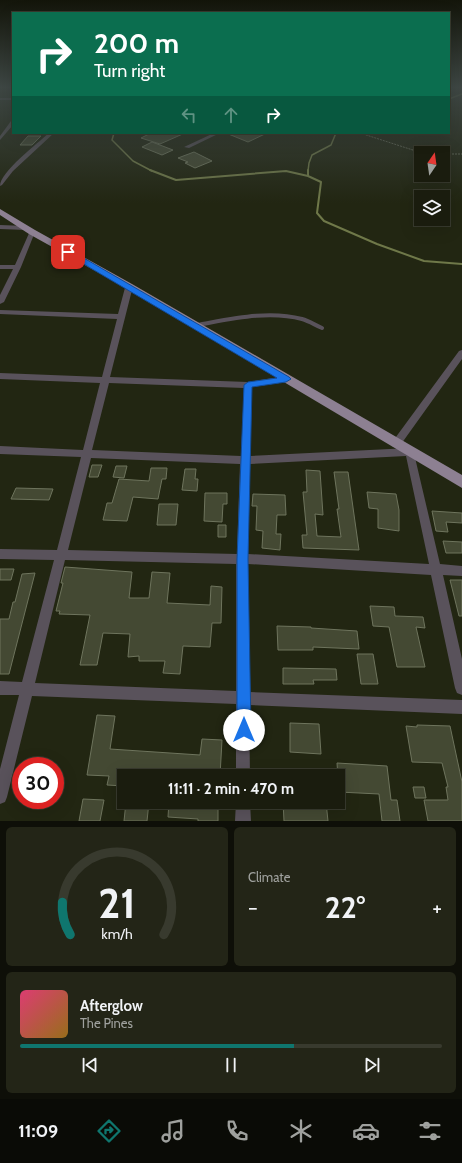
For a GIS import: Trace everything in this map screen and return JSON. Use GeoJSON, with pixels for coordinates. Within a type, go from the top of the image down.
{"type":"FeatureCollection","features":[{"type":"Feature","properties":{"kind":"main road"},"geometry":{"type":"LineString","coordinates":[[0,211],[29,230],[129,286],[462,482]]}},
{"type":"Feature","properties":{"kind":"street"},"geometry":{"type":"LineString","coordinates":[[1,137],[10,126]]}},
{"type":"Feature","properties":{"kind":"street"},"geometry":{"type":"LineString","coordinates":[[0,184],[11,170],[51,134]]}},
{"type":"Feature","properties":{"kind":"street"},"geometry":{"type":"LineString","coordinates":[[187,147],[216,134]]}},
{"type":"Feature","properties":{"kind":"street"},"geometry":{"type":"LineString","coordinates":[[0,227],[29,230],[18,267],[0,302]]}},
{"type":"Feature","properties":{"kind":"street"},"geometry":{"type":"LineString","coordinates":[[0,267],[18,267]]}},
{"type":"Feature","properties":{"kind":"street"},"geometry":{"type":"LineString","coordinates":[[0,797],[129,286]]}},
{"type":"Feature","properties":{"kind":"street"},"geometry":{"type":"LineString","coordinates":[[0,312],[121,317]]}},
{"type":"Feature","properties":{"kind":"street"},"geometry":{"type":"LineString","coordinates":[[396,444],[462,353]]}},
{"type":"Feature","properties":{"kind":"street"},"geometry":{"type":"LineString","coordinates":[[0,376],[248,385],[286,379]]}},
{"type":"Feature","properties":{"kind":"street"},"geometry":{"type":"LineString","coordinates":[[243,769],[244,699],[242,559],[248,385]]}},
{"type":"Feature","properties":{"kind":"street"},"geometry":{"type":"LineString","coordinates":[[0,450],[87,452],[246,460],[410,452],[462,688]]}},
{"type":"Feature","properties":{"kind":"street"},"geometry":{"type":"LineString","coordinates":[[0,554],[61,554],[242,559],[462,571]]}},
{"type":"Feature","properties":{"kind":"street"},"geometry":{"type":"LineString","coordinates":[[0,688],[244,699],[462,706]]}},
{"type":"Feature","properties":{"kind":"street"},"geometry":{"type":"LineString","coordinates":[[243,809],[243,821]]}},
{"type":"Feature","properties":{"kind":"lane"},"geometry":{"type":"LineString","coordinates":[[196,326],[248,317],[280,316],[303,319],[322,328]]}},
{"type":"Feature","properties":{"kind":"path"},"geometry":{"type":"LineString","coordinates":[[363,134],[414,150]]}},
{"type":"Feature","properties":{"kind":"path"},"geometry":{"type":"LineString","coordinates":[[450,154],[462,154]]}},
{"type":"Feature","properties":{"kind":"building"},"geometry":{"type":"Polygon","coordinates":[[[149,134],[183,134],[160,144],[141,138],[149,134]]]}},
{"type":"Feature","properties":{"kind":"building"},"geometry":{"type":"Polygon","coordinates":[[[228,134],[265,134],[248,142],[228,134]]]}},
{"type":"Feature","properties":{"kind":"building"},"geometry":{"type":"Polygon","coordinates":[[[28,136],[41,136],[32,145],[20,145],[28,136]]]}},
{"type":"Feature","properties":{"kind":"building"},"geometry":{"type":"Polygon","coordinates":[[[152,142],[173,150],[162,155],[142,147],[152,142]]]}},
{"type":"Feature","properties":{"kind":"building"},"geometry":{"type":"Polygon","coordinates":[[[194,152],[212,161],[195,168],[185,163],[188,162],[178,158],[194,152]]]}},
{"type":"Feature","properties":{"kind":"building"},"geometry":{"type":"Polygon","coordinates":[[[92,465],[102,465],[98,477],[89,477],[92,465]]]}},
{"type":"Feature","properties":{"kind":"building"},"geometry":{"type":"Polygon","coordinates":[[[116,466],[127,466],[124,478],[113,477],[116,466]]]}},
{"type":"Feature","properties":{"kind":"building"},"geometry":{"type":"Polygon","coordinates":[[[151,468],[167,468],[166,479],[162,479],[158,499],[133,497],[127,521],[103,520],[107,503],[112,503],[119,479],[149,481],[151,468]]]}},
{"type":"Feature","properties":{"kind":"building"},"geometry":{"type":"Polygon","coordinates":[[[185,469],[196,469],[195,479],[198,479],[197,491],[182,490],[185,469]]]}},
{"type":"Feature","properties":{"kind":"building"},"geometry":{"type":"Polygon","coordinates":[[[306,470],[320,471],[323,515],[315,514],[317,536],[341,537],[334,472],[348,472],[359,550],[303,548],[302,535],[307,535],[303,492],[307,492],[306,470]]]}},
{"type":"Feature","properties":{"kind":"building"},"geometry":{"type":"Polygon","coordinates":[[[16,488],[53,489],[49,500],[11,499],[16,488]]]}},
{"type":"Feature","properties":{"kind":"building"},"geometry":{"type":"Polygon","coordinates":[[[367,492],[396,494],[399,510],[399,531],[378,528],[378,509],[369,508],[367,492]]]}},
{"type":"Feature","properties":{"kind":"building"},"geometry":{"type":"Polygon","coordinates":[[[205,493],[227,493],[227,504],[223,504],[222,522],[204,521],[205,493]]]}},
{"type":"Feature","properties":{"kind":"building"},"geometry":{"type":"Polygon","coordinates":[[[253,494],[285,495],[286,515],[277,515],[276,534],[281,534],[280,550],[262,548],[263,531],[256,530],[257,506],[252,506],[253,494]]]}},
{"type":"Feature","properties":{"kind":"building"},"geometry":{"type":"Polygon","coordinates":[[[159,504],[178,504],[176,525],[157,525],[159,504]]]}},
{"type":"Feature","properties":{"kind":"building"},"geometry":{"type":"Polygon","coordinates":[[[432,511],[462,513],[462,523],[446,522],[448,532],[436,531],[432,511]]]}},
{"type":"Feature","properties":{"kind":"building"},"geometry":{"type":"Polygon","coordinates":[[[218,525],[226,525],[226,537],[218,537],[218,525]]]}},
{"type":"Feature","properties":{"kind":"building"},"geometry":{"type":"Polygon","coordinates":[[[443,541],[462,542],[462,553],[446,553],[443,541]]]}},
{"type":"Feature","properties":{"kind":"building"},"geometry":{"type":"Polygon","coordinates":[[[65,567],[132,572],[129,598],[149,598],[152,572],[170,573],[167,603],[210,605],[211,586],[222,587],[221,623],[212,623],[210,647],[183,646],[180,674],[163,673],[165,661],[139,661],[139,656],[128,657],[130,634],[103,633],[97,665],[80,665],[90,615],[59,614],[60,611],[56,611],[63,583],[61,583],[65,567]]]}},
{"type":"Feature","properties":{"kind":"building"},"geometry":{"type":"Polygon","coordinates":[[[0,569],[14,569],[11,580],[0,580],[0,569]]]}},
{"type":"Feature","properties":{"kind":"building"},"geometry":{"type":"Polygon","coordinates":[[[35,573],[9,674],[0,674],[0,619],[9,619],[22,574],[35,573]]]}},
{"type":"Feature","properties":{"kind":"building"},"geometry":{"type":"Polygon","coordinates":[[[450,580],[462,580],[462,616],[459,616],[450,580]]]}},
{"type":"Feature","properties":{"kind":"building"},"geometry":{"type":"Polygon","coordinates":[[[370,606],[394,607],[395,616],[423,617],[425,628],[416,627],[425,667],[397,667],[389,627],[373,626],[370,606]]]}},
{"type":"Feature","properties":{"kind":"building"},"geometry":{"type":"Polygon","coordinates":[[[277,626],[357,631],[359,649],[313,647],[313,650],[278,650],[277,626]]]}},
{"type":"Feature","properties":{"kind":"building"},"geometry":{"type":"Polygon","coordinates":[[[357,654],[373,654],[378,684],[361,684],[357,654]]]}},
{"type":"Feature","properties":{"kind":"building"},"geometry":{"type":"Polygon","coordinates":[[[283,668],[336,669],[337,680],[313,680],[314,684],[283,684],[283,668]]]}},
{"type":"Feature","properties":{"kind":"building"},"geometry":{"type":"Polygon","coordinates":[[[97,715],[115,716],[110,749],[200,755],[202,739],[222,740],[220,769],[117,769],[117,786],[107,785],[109,776],[87,775],[97,715]]]}},
{"type":"Feature","properties":{"kind":"building"},"geometry":{"type":"Polygon","coordinates":[[[290,723],[319,724],[321,754],[290,752],[290,723]]]}},
{"type":"Feature","properties":{"kind":"building"},"geometry":{"type":"Polygon","coordinates":[[[417,725],[450,726],[462,782],[462,821],[428,821],[424,800],[448,800],[446,787],[448,787],[442,763],[412,762],[406,726],[417,727],[417,725]]]}},
{"type":"Feature","properties":{"kind":"building"},"geometry":{"type":"Polygon","coordinates":[[[337,763],[387,766],[391,800],[397,800],[400,821],[382,821],[379,794],[345,792],[345,769],[337,769],[337,763]]]}},
{"type":"Feature","properties":{"kind":"building"},"geometry":{"type":"Polygon","coordinates":[[[413,787],[424,787],[426,798],[415,798],[413,787]]]}},
{"type":"Feature","properties":{"kind":"building"},"geometry":{"type":"Polygon","coordinates":[[[83,799],[104,800],[100,821],[79,821],[83,799]]]}},
{"type":"Feature","properties":{"kind":"building"},"geometry":{"type":"Polygon","coordinates":[[[125,809],[148,809],[147,821],[124,821],[125,809]]]}},
{"type":"Feature","properties":{"kind":"building"},"geometry":{"type":"Polygon","coordinates":[[[169,809],[218,809],[218,821],[198,821],[198,819],[168,817],[169,809]]]}},
{"type":"Feature","properties":{"kind":"building"},"geometry":{"type":"Polygon","coordinates":[[[283,809],[327,809],[328,821],[284,821],[283,809]]]}},
{"type":"Feature","properties":{"kind":"waterway"},"geometry":{"type":"LineString","coordinates":[[114,134],[112,140],[133,161],[150,170]]}},
{"type":"Feature","properties":{"kind":"waterway"},"geometry":{"type":"LineString","coordinates":[[308,171],[312,155],[331,145],[336,134]]}},
{"type":"Feature","properties":{"kind":"waterway"},"geometry":{"type":"LineString","coordinates":[[150,170],[176,180],[286,171],[308,176]]}},
{"type":"Feature","properties":{"kind":"waterway"},"geometry":{"type":"LineString","coordinates":[[308,171],[308,176]]}},
{"type":"Feature","properties":{"kind":"waterway"},"geometry":{"type":"LineString","coordinates":[[308,176],[321,182],[317,213],[324,221],[377,244],[424,261],[462,264]]}},
{"type":"Feature","properties":{"kind":"route"},"geometry":{"type":"LineString","coordinates":[[68,252],[129,286],[286,379],[248,385],[242,559],[244,730]]}}]}
